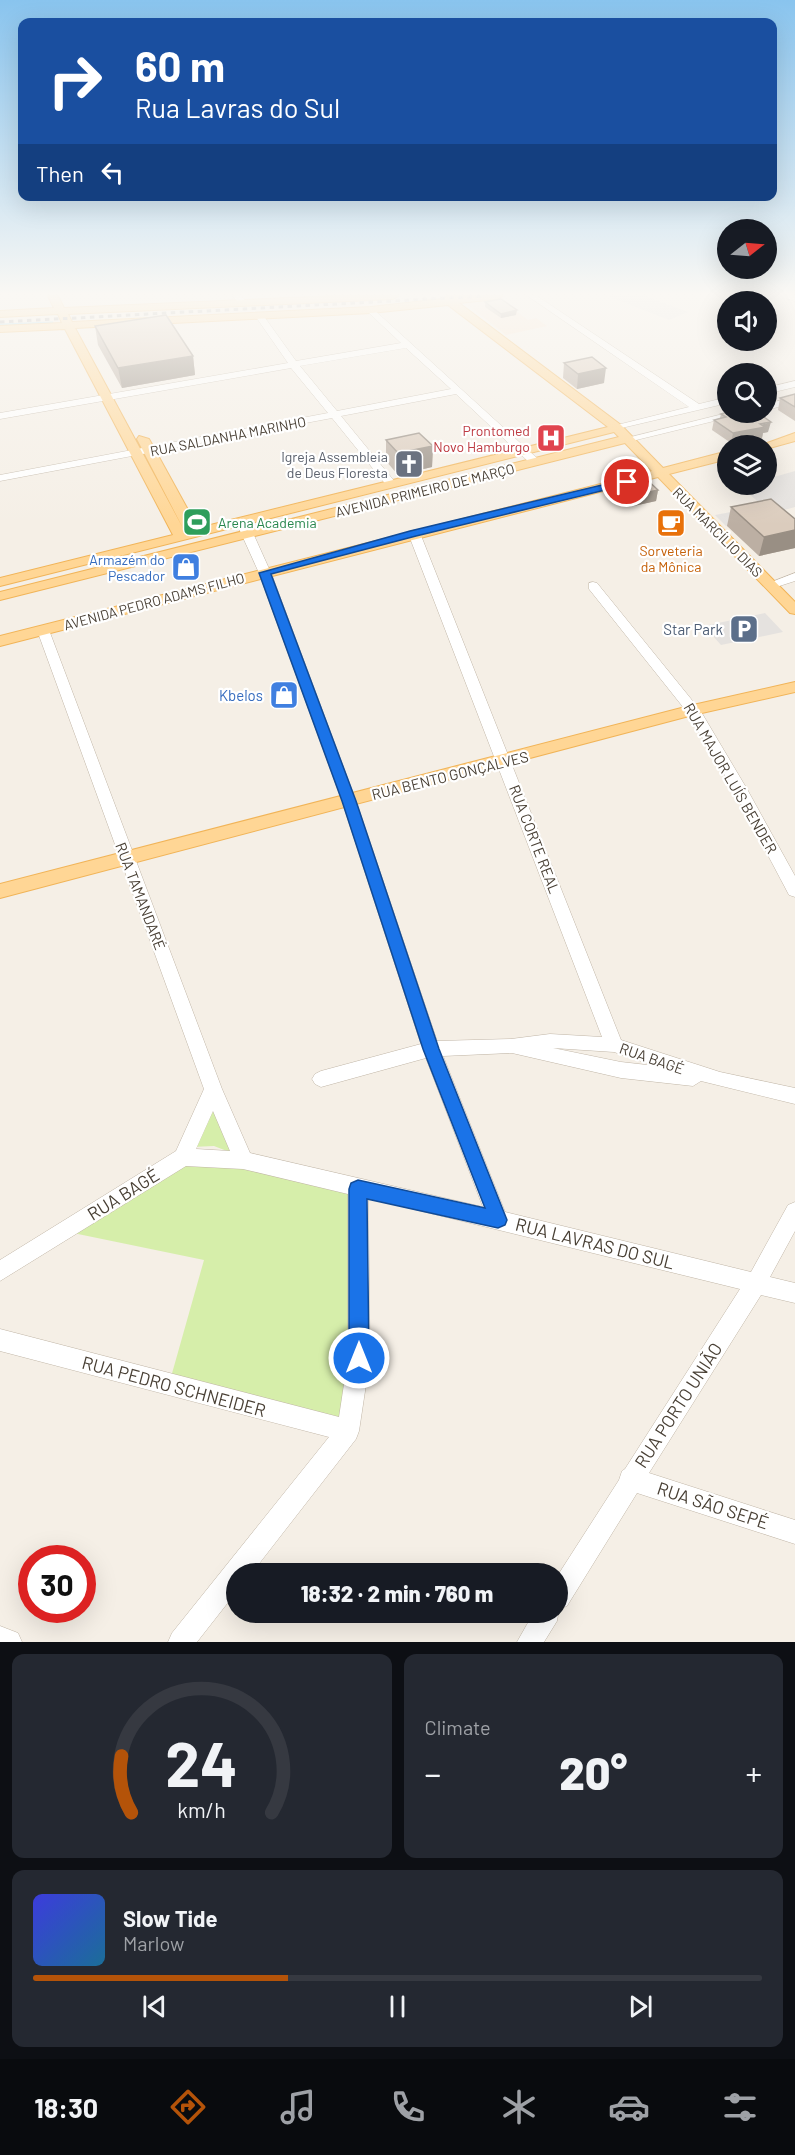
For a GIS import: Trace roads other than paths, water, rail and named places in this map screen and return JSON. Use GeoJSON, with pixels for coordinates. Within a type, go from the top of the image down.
{"type":"FeatureCollection","features":[{"type":"Feature","properties":{"kind":"main road"},"geometry":{"type":"LineString","coordinates":[[99,373],[187,534]]}},
{"type":"Feature","properties":{"kind":"main road","name":"RUA MARCÍLIO DIAS"},"geometry":{"type":"LineString","coordinates":[[544,373],[617,428],[795,610]]}},
{"type":"Feature","properties":{"kind":"main road","name":"AVENIDA PRIMEIRO DE MARÇO"},"geometry":{"type":"LineString","coordinates":[[0,582],[617,428]]}},
{"type":"Feature","properties":{"kind":"main road"},"geometry":{"type":"LineString","coordinates":[[777,442],[795,437]]}},
{"type":"Feature","properties":{"kind":"main road","name":"AVENIDA PRIMEIRO DE MARÇO"},"geometry":{"type":"LineString","coordinates":[[0,596],[628,439]]}},
{"type":"Feature","properties":{"kind":"main road","name":"AVENIDA PEDRO ADAMS FILHO"},"geometry":{"type":"LineString","coordinates":[[0,641],[414,533],[661,474],[717,458]]}},
{"type":"Feature","properties":{"kind":"main road","name":"RUA BENTO GONÇALVES"},"geometry":{"type":"LineString","coordinates":[[0,891],[505,761],[693,710],[795,687]]}},
{"type":"Feature","properties":{"kind":"street"},"geometry":{"type":"LineString","coordinates":[[0,416],[251,373]]}},
{"type":"Feature","properties":{"kind":"street"},"geometry":{"type":"LineString","coordinates":[[300,373],[391,484]]}},
{"type":"Feature","properties":{"kind":"street"},"geometry":{"type":"LineString","coordinates":[[436,373],[535,462]]}},
{"type":"Feature","properties":{"kind":"street"},"geometry":{"type":"LineString","coordinates":[[645,373],[696,407]]}},
{"type":"Feature","properties":{"kind":"street"},"geometry":{"type":"LineString","coordinates":[[777,388],[795,384]]}},
{"type":"Feature","properties":{"kind":"street","name":"RUA SALDANHA MARINHO"},"geometry":{"type":"LineString","coordinates":[[0,478],[335,416],[456,391]]}},
{"type":"Feature","properties":{"kind":"street"},"geometry":{"type":"LineString","coordinates":[[777,404],[795,400]]}},
{"type":"Feature","properties":{"kind":"street","name":"AVENIDA PRIMEIRO DE MARÇO"},"geometry":{"type":"LineString","coordinates":[[617,428],[717,402]]}},
{"type":"Feature","properties":{"kind":"street","name":"AVENIDA PRIMEIRO DE MARÇO"},"geometry":{"type":"LineString","coordinates":[[628,439],[717,419]]}},
{"type":"Feature","properties":{"kind":"street"},"geometry":{"type":"LineString","coordinates":[[242,522],[265,573],[349,801],[431,1049],[498,1220]]}},
{"type":"Feature","properties":{"kind":"street","name":"RUA CORTE REAL"},"geometry":{"type":"LineString","coordinates":[[414,533],[505,761],[614,1045]]}},
{"type":"Feature","properties":{"kind":"street"},"geometry":{"type":"LineString","coordinates":[[770,585],[795,577]]}},
{"type":"Feature","properties":{"kind":"street","name":"RUA MAJOR LUÍS BENDER"},"geometry":{"type":"LineString","coordinates":[[593,586],[693,710],[740,789],[795,891]]}},
{"type":"Feature","properties":{"kind":"street","name":"RUA TAMANDARÉ"},"geometry":{"type":"LineString","coordinates":[[43,630],[213,1089],[243,1160]]}},
{"type":"Feature","properties":{"kind":"street","name":"RUA BAGÉ"},"geometry":{"type":"LineString","coordinates":[[321,1079],[431,1049],[510,1046],[550,1041],[614,1045],[720,1080],[795,1096]]}},
{"type":"Feature","properties":{"kind":"street","name":"RUA BAGÉ"},"geometry":{"type":"LineString","coordinates":[[510,1046],[547,1056],[621,1070],[720,1080]]}},
{"type":"Feature","properties":{"kind":"street"},"geometry":{"type":"LineString","coordinates":[[183,1157],[213,1089]]}},
{"type":"Feature","properties":{"kind":"street","name":"RUA BAGÉ"},"geometry":{"type":"LineString","coordinates":[[0,1271],[183,1157]]}},
{"type":"Feature","properties":{"kind":"street","name":"RUA LAVRAS DO SUL"},"geometry":{"type":"LineString","coordinates":[[183,1157],[243,1160],[795,1293]]}},
{"type":"Feature","properties":{"kind":"street"},"geometry":{"type":"LineString","coordinates":[[181,1642],[348,1431],[359,1358],[358,1189]]}},
{"type":"Feature","properties":{"kind":"street","name":"RUA PORTO UNIÃO"},"geometry":{"type":"LineString","coordinates":[[568,1581],[630,1479],[756,1283],[795,1211]]}},
{"type":"Feature","properties":{"kind":"street","name":"RUA PEDRO SCHNEIDER"},"geometry":{"type":"LineString","coordinates":[[0,1340],[348,1431]]}},
{"type":"Feature","properties":{"kind":"street","name":"RUA SÃO SEPÉ"},"geometry":{"type":"LineString","coordinates":[[630,1479],[795,1532]]}},
{"type":"Feature","properties":{"kind":"street"},"geometry":{"type":"LineString","coordinates":[[530,1642],[541,1623]]}},
{"type":"Feature","properties":{"kind":"street"},"geometry":{"type":"LineString","coordinates":[[0,1639],[9,1642]]}},
{"type":"Feature","properties":{"kind":"place","name":"Prontomed Novo Hamburgo"},"geometry":{"type":"Point","coordinates":[551,438]}},
{"type":"Feature","properties":{"kind":"place","name":"Igreja Assembleia de Deus Floresta"},"geometry":{"type":"Point","coordinates":[409,464]}},
{"type":"Feature","properties":{"kind":"place","name":"Arena Academia"},"geometry":{"type":"Point","coordinates":[197,522]}},
{"type":"Feature","properties":{"kind":"place","name":"Sorveteria da Mônica"},"geometry":{"type":"Point","coordinates":[671,523]}},
{"type":"Feature","properties":{"kind":"place","name":"Armazém do Pescador"},"geometry":{"type":"Point","coordinates":[186,567]}},
{"type":"Feature","properties":{"kind":"place","name":"Star Park"},"geometry":{"type":"Point","coordinates":[744,629]}},
{"type":"Feature","properties":{"kind":"place","name":"Kbelos"},"geometry":{"type":"Point","coordinates":[284,695]}}]}
